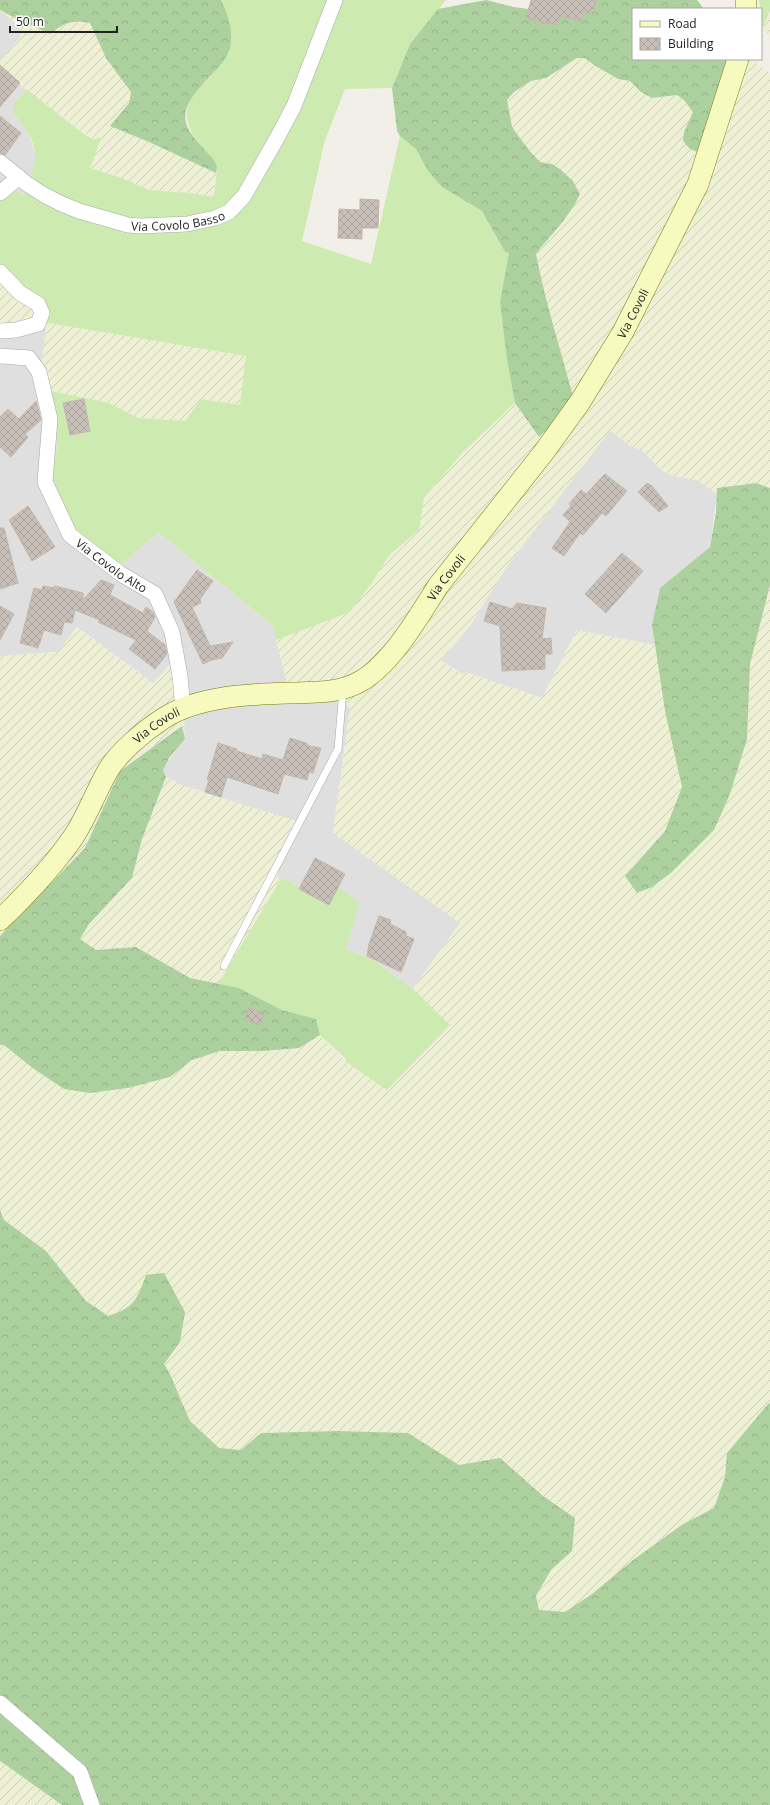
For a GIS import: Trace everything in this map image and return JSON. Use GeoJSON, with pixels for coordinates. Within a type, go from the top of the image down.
{"type":"FeatureCollection","features":[{"type":"Feature","properties":{"kind":"street","name":"Via Covolo Basso"},"geometry":{"type":"LineString","coordinates":[[0,162],[18,177],[44,195],[62,204],[128,225],[141,226],[207,221],[229,212],[244,196],[294,106],[335,0]]}},
{"type":"Feature","properties":{"kind":"street","name":"Via Covoli"},"geometry":{"type":"LineString","coordinates":[[0,920],[27,894],[64,850],[85,816],[106,773],[121,754],[131,743],[164,718],[193,705],[261,694],[330,692],[343,690],[370,675],[394,649],[422,612],[438,586],[544,452],[580,402],[623,332],[698,184],[738,60]]}},
{"type":"Feature","properties":{"kind":"street"},"geometry":{"type":"LineString","coordinates":[[0,193],[18,177]]}},
{"type":"Feature","properties":{"kind":"street"},"geometry":{"type":"LineString","coordinates":[[0,272],[20,293],[38,304],[42,313],[38,324],[16,330],[0,331]]}},
{"type":"Feature","properties":{"kind":"street","name":"Via Covolo Alto"},"geometry":{"type":"LineString","coordinates":[[0,356],[29,358],[39,372],[50,418],[45,482],[70,535],[121,574],[155,594],[172,632],[180,676],[183,709]]}},
{"type":"Feature","properties":{"kind":"street"},"geometry":{"type":"LineString","coordinates":[[0,1703],[80,1772],[92,1805]]}},
{"type":"Feature","properties":{"kind":"lane"},"geometry":{"type":"LineString","coordinates":[[224,966],[338,749],[343,690]]}},
{"type":"Feature","properties":{"kind":"shaded area"},"geometry":{"type":"Polygon","coordinates":[[[0,11],[22,28],[20,38],[0,60],[0,11]]]}},
{"type":"Feature","properties":{"kind":"shaded area"},"geometry":{"type":"Polygon","coordinates":[[[0,66],[26,89],[17,100],[14,115],[29,134],[35,153],[35,167],[23,196],[0,193],[0,66]]]}},
{"type":"Feature","properties":{"kind":"shaded area"},"geometry":{"type":"Polygon","coordinates":[[[46,326],[58,448],[51,465],[118,568],[158,532],[273,626],[287,683],[347,679],[347,707],[350,707],[333,833],[460,923],[413,989],[369,957],[346,949],[329,905],[290,881],[281,879],[279,882],[277,871],[205,792],[183,786],[166,777],[163,770],[167,762],[185,739],[175,659],[153,683],[77,627],[58,652],[0,657],[0,340],[41,331],[46,326]]]}},
{"type":"Feature","properties":{"kind":"shaded area"},"geometry":{"type":"Polygon","coordinates":[[[610,430],[630,446],[641,450],[663,471],[673,476],[697,480],[717,494],[710,547],[660,588],[652,625],[655,645],[577,630],[542,698],[466,672],[463,674],[441,661],[471,624],[505,568],[610,430]]]}},
{"type":"Feature","properties":{"kind":"green space"},"geometry":{"type":"Polygon","coordinates":[[[0,0],[221,0],[230,23],[230,48],[226,58],[193,96],[185,117],[188,128],[215,162],[217,167],[216,173],[110,126],[129,103],[131,92],[106,58],[90,23],[73,22],[65,24],[50,34],[0,10],[0,0]]]}},
{"type":"Feature","properties":{"kind":"green space"},"geometry":{"type":"Polygon","coordinates":[[[221,0],[446,0],[410,44],[392,88],[345,89],[325,140],[302,241],[371,264],[400,136],[416,148],[428,171],[442,187],[482,211],[505,252],[510,253],[500,302],[515,403],[463,452],[424,498],[419,530],[389,555],[373,581],[350,612],[276,640],[273,626],[158,532],[118,568],[91,554],[50,490],[51,465],[58,448],[56,432],[46,390],[109,403],[138,418],[185,421],[201,399],[240,405],[246,356],[48,323],[48,316],[15,287],[0,265],[0,193],[8,182],[23,196],[34,163],[34,145],[30,136],[14,115],[13,105],[26,89],[87,136],[93,139],[101,138],[90,168],[122,178],[149,190],[191,193],[214,197],[217,167],[197,142],[188,124],[187,114],[189,104],[194,94],[216,69],[220,49],[224,5],[221,0]]]}},
{"type":"Feature","properties":{"kind":"green space"},"geometry":{"type":"Polygon","coordinates":[[[486,0],[514,7],[570,15],[595,0],[697,0],[703,8],[632,8],[632,60],[730,60],[705,155],[690,149],[683,141],[684,132],[693,112],[684,100],[677,95],[652,98],[641,92],[630,81],[618,79],[585,58],[577,58],[546,78],[531,81],[514,92],[507,100],[512,127],[528,149],[540,162],[552,164],[560,169],[573,181],[580,194],[566,218],[536,254],[549,311],[575,404],[539,437],[515,403],[507,359],[500,302],[509,253],[505,252],[482,211],[442,187],[428,171],[416,149],[400,136],[397,131],[392,88],[410,44],[438,9],[486,0]]]}},
{"type":"Feature","properties":{"kind":"green space"},"geometry":{"type":"Polygon","coordinates":[[[759,0],[770,0],[770,10],[763,29],[762,8],[760,8],[759,0]]]}},
{"type":"Feature","properties":{"kind":"green space"},"geometry":{"type":"Polygon","coordinates":[[[0,10],[50,33],[60,26],[71,22],[90,23],[106,58],[131,92],[129,103],[110,126],[216,173],[214,197],[191,193],[149,190],[122,178],[90,168],[93,139],[27,91],[0,66],[0,60],[20,38],[22,28],[0,10]]]}},
{"type":"Feature","properties":{"kind":"green space"},"geometry":{"type":"Polygon","coordinates":[[[770,10],[770,35],[763,29],[770,10]]]}},
{"type":"Feature","properties":{"kind":"green space"},"geometry":{"type":"Polygon","coordinates":[[[577,58],[585,58],[618,79],[630,81],[641,92],[652,98],[677,95],[684,100],[693,112],[684,132],[734,72],[749,60],[752,60],[765,68],[770,74],[770,488],[756,483],[717,489],[717,494],[697,480],[673,476],[663,471],[641,450],[630,446],[610,430],[506,568],[471,624],[441,661],[463,674],[466,672],[542,698],[577,630],[655,645],[665,711],[682,787],[665,831],[625,876],[672,872],[714,830],[730,794],[747,739],[750,664],[770,585],[770,1403],[727,1453],[725,1477],[714,1508],[683,1524],[633,1560],[592,1594],[565,1613],[539,1610],[536,1597],[551,1570],[572,1551],[575,1518],[543,1496],[500,1458],[459,1465],[408,1433],[338,1431],[261,1433],[241,1450],[219,1448],[190,1422],[169,1372],[164,1364],[180,1342],[146,1275],[139,1296],[124,1311],[108,1316],[86,1301],[46,1251],[4,1220],[0,1209],[0,1045],[4,1045],[34,1069],[64,1089],[90,1093],[128,1088],[170,1077],[192,1060],[220,1051],[263,1051],[299,1048],[320,1035],[345,1061],[449,1025],[413,989],[460,923],[333,833],[350,707],[347,707],[347,679],[287,683],[276,640],[373,581],[389,555],[419,530],[424,498],[463,452],[515,403],[539,437],[544,295],[536,254],[552,232],[552,164],[540,162],[528,149],[512,127],[507,100],[520,88],[531,81],[546,78],[577,58]]]}},
{"type":"Feature","properties":{"kind":"green space"},"geometry":{"type":"Polygon","coordinates":[[[0,265],[15,287],[48,316],[48,323],[246,356],[240,405],[201,399],[185,421],[138,418],[109,403],[46,390],[41,367],[46,328],[41,331],[0,340],[0,265]]]}},
{"type":"Feature","properties":{"kind":"green space"},"geometry":{"type":"Polygon","coordinates":[[[756,483],[770,488],[770,585],[750,664],[747,739],[730,794],[714,830],[672,872],[652,887],[637,893],[625,876],[665,831],[682,787],[665,711],[652,625],[660,588],[710,547],[716,512],[717,488],[756,483]]]}},
{"type":"Feature","properties":{"kind":"green space"},"geometry":{"type":"Polygon","coordinates":[[[77,627],[153,683],[176,658],[184,714],[185,738],[182,726],[120,771],[85,848],[0,936],[0,657],[58,652],[77,627]]]}},
{"type":"Feature","properties":{"kind":"green space"},"geometry":{"type":"Polygon","coordinates":[[[182,726],[185,739],[169,758],[163,770],[166,777],[142,839],[132,878],[89,924],[80,939],[96,950],[136,947],[190,978],[239,988],[282,1010],[316,1019],[320,1035],[299,1048],[263,1051],[220,1051],[192,1060],[170,1077],[128,1088],[90,1093],[64,1089],[34,1069],[4,1045],[0,1045],[0,936],[85,848],[120,771],[182,726]]]}},
{"type":"Feature","properties":{"kind":"green space"},"geometry":{"type":"Polygon","coordinates":[[[166,777],[183,786],[300,822],[277,871],[279,882],[218,984],[190,978],[137,947],[96,950],[80,939],[89,924],[132,878],[142,839],[166,777]]]}},
{"type":"Feature","properties":{"kind":"green space"},"geometry":{"type":"Polygon","coordinates":[[[281,879],[290,881],[328,905],[338,887],[360,902],[346,949],[369,957],[413,989],[450,1025],[387,1090],[345,1061],[346,1059],[320,1035],[316,1019],[282,1010],[239,988],[218,984],[281,879]]]}},
{"type":"Feature","properties":{"kind":"green space"},"geometry":{"type":"Polygon","coordinates":[[[0,1210],[4,1220],[46,1251],[86,1301],[108,1316],[124,1310],[133,1302],[140,1291],[146,1275],[164,1273],[185,1312],[180,1342],[164,1364],[169,1372],[190,1421],[219,1448],[241,1450],[261,1433],[338,1431],[408,1433],[459,1465],[500,1458],[543,1496],[575,1518],[572,1551],[551,1570],[536,1596],[539,1610],[565,1612],[592,1594],[633,1560],[683,1524],[714,1508],[725,1477],[727,1453],[770,1403],[770,1805],[62,1805],[0,1761],[0,1210]]]}},
{"type":"Feature","properties":{"kind":"green space"},"geometry":{"type":"Polygon","coordinates":[[[0,1761],[3,1763],[62,1805],[0,1805],[0,1761]]]}},
{"type":"Feature","properties":{"kind":"building"},"geometry":{"type":"Polygon","coordinates":[[[531,0],[596,0],[592,14],[583,12],[581,21],[560,16],[558,25],[526,18],[531,0]]]}},
{"type":"Feature","properties":{"kind":"building"},"geometry":{"type":"Polygon","coordinates":[[[0,65],[20,83],[0,107],[0,65]]]}},
{"type":"Feature","properties":{"kind":"building"},"geometry":{"type":"Polygon","coordinates":[[[0,116],[21,133],[5,155],[0,153],[0,116]]]}},
{"type":"Feature","properties":{"kind":"building"},"geometry":{"type":"Polygon","coordinates":[[[360,199],[379,200],[378,228],[362,228],[362,239],[338,238],[339,209],[360,210],[360,199]]]}},
{"type":"Feature","properties":{"kind":"building"},"geometry":{"type":"Polygon","coordinates":[[[84,399],[90,431],[70,435],[63,403],[84,399]]]}},
{"type":"Feature","properties":{"kind":"building"},"geometry":{"type":"Polygon","coordinates":[[[36,401],[41,420],[25,434],[28,437],[11,457],[0,447],[0,417],[8,409],[19,419],[36,401]]]}},
{"type":"Feature","properties":{"kind":"building"},"geometry":{"type":"Polygon","coordinates":[[[605,474],[627,491],[606,516],[602,513],[583,535],[580,533],[564,556],[552,548],[570,522],[563,515],[571,506],[569,504],[581,490],[586,494],[605,474]]]}},
{"type":"Feature","properties":{"kind":"building"},"geometry":{"type":"Polygon","coordinates":[[[647,483],[652,486],[668,506],[659,512],[638,492],[647,483]]]}},
{"type":"Feature","properties":{"kind":"building"},"geometry":{"type":"Polygon","coordinates":[[[28,506],[55,547],[32,561],[9,520],[28,506]]]}},
{"type":"Feature","properties":{"kind":"building"},"geometry":{"type":"Polygon","coordinates":[[[0,528],[4,528],[18,583],[0,589],[0,528]]]}},
{"type":"Feature","properties":{"kind":"building"},"geometry":{"type":"Polygon","coordinates":[[[622,553],[643,571],[606,613],[585,594],[622,553]]]}},
{"type":"Feature","properties":{"kind":"building"},"geometry":{"type":"Polygon","coordinates":[[[197,570],[213,581],[200,599],[201,603],[192,607],[210,646],[233,642],[222,658],[203,664],[174,602],[197,570]]]}},
{"type":"Feature","properties":{"kind":"building"},"geometry":{"type":"Polygon","coordinates":[[[101,580],[114,585],[110,595],[143,613],[146,607],[153,612],[155,617],[147,631],[165,645],[167,654],[155,669],[129,649],[136,640],[98,622],[100,620],[75,610],[72,623],[64,622],[61,635],[44,630],[38,648],[20,643],[34,588],[42,590],[43,586],[54,588],[55,586],[83,593],[83,600],[101,580]]]}},
{"type":"Feature","properties":{"kind":"building"},"geometry":{"type":"Polygon","coordinates":[[[490,602],[512,609],[517,603],[546,608],[542,639],[551,638],[552,654],[545,654],[545,669],[502,671],[500,626],[484,621],[490,602]]]}},
{"type":"Feature","properties":{"kind":"building"},"geometry":{"type":"Polygon","coordinates":[[[0,606],[14,614],[0,640],[0,606]]]}},
{"type":"Feature","properties":{"kind":"building"},"geometry":{"type":"Polygon","coordinates":[[[290,738],[306,743],[309,746],[321,748],[313,773],[309,772],[307,780],[284,774],[278,794],[227,777],[221,797],[205,792],[218,743],[262,759],[263,754],[283,760],[290,738]]]}},
{"type":"Feature","properties":{"kind":"building"},"geometry":{"type":"Polygon","coordinates":[[[315,858],[345,874],[329,905],[299,889],[315,858]]]}},
{"type":"Feature","properties":{"kind":"building"},"geometry":{"type":"Polygon","coordinates":[[[379,916],[391,920],[390,924],[406,932],[406,936],[414,939],[401,972],[367,956],[369,944],[379,916]]]}},
{"type":"Feature","properties":{"kind":"building"},"geometry":{"type":"Polygon","coordinates":[[[249,1008],[264,1013],[260,1025],[245,1020],[249,1008]]]}}]}
